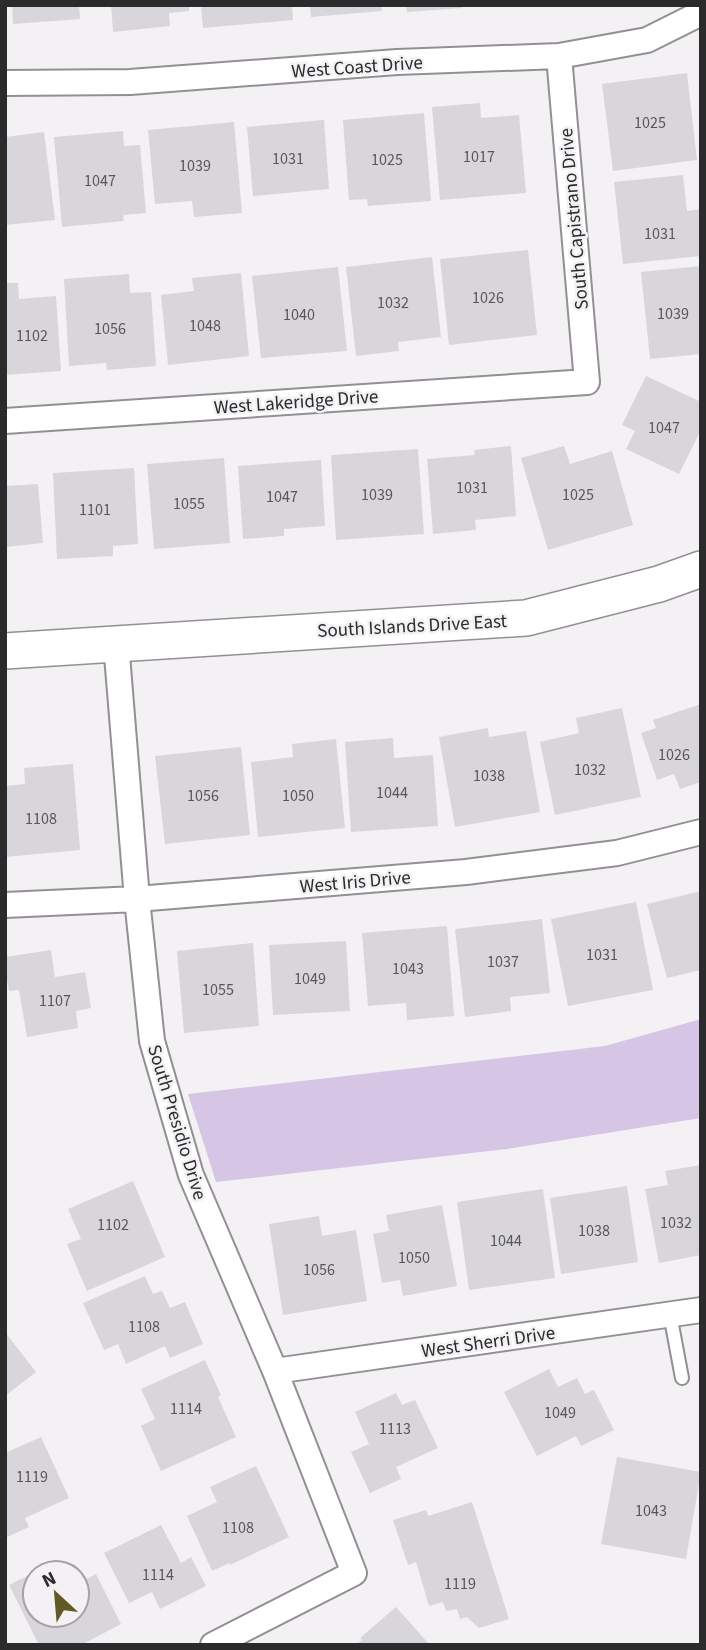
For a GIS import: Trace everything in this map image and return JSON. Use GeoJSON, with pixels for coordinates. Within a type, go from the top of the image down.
{"type":"FeatureCollection","features":[{"type":"Feature","properties":{"kind":"street","name":"West Coast Drive"},"geometry":{"type":"LineString","coordinates":[[5,83],[130,82],[397,62],[559,56],[647,40],[701,13]]}},
{"type":"Feature","properties":{"kind":"street","name":"South Capistrano Drive"},"geometry":{"type":"LineString","coordinates":[[559,56],[587,382]]}},
{"type":"Feature","properties":{"kind":"street","name":"West Lakeridge Drive"},"geometry":{"type":"LineString","coordinates":[[5,421],[587,382]]}},
{"type":"Feature","properties":{"kind":"street","name":"South Islands Drive East"},"geometry":{"type":"LineString","coordinates":[[5,651],[526,618],[659,584],[701,569]]}},
{"type":"Feature","properties":{"kind":"street","name":"South Presidio Drive"},"geometry":{"type":"LineString","coordinates":[[116,643],[137,899],[152,1041],[191,1175],[275,1371],[355,1573],[213,1645]]}},
{"type":"Feature","properties":{"kind":"street","name":"West Iris Drive"},"geometry":{"type":"LineString","coordinates":[[5,905],[137,899],[466,872],[617,853],[701,832]]}},
{"type":"Feature","properties":{"kind":"street","name":"West Sherri Drive"},"geometry":{"type":"LineString","coordinates":[[275,1371],[701,1310]]}},
{"type":"Feature","properties":{"kind":"lane"},"geometry":{"type":"LineString","coordinates":[[670,1314],[682,1378]]}},
{"type":"Feature","properties":{"kind":"shaded area"},"geometry":{"type":"Polygon","coordinates":[[[701,1019],[701,1118],[507,1149],[216,1182],[188,1094],[605,1046],[701,1019]]]}},
{"type":"Feature","properties":{"kind":"building"},"geometry":{"type":"Polygon","coordinates":[[[12,5],[79,5],[80,19],[13,24],[12,5]]]}},
{"type":"Feature","properties":{"kind":"building"},"geometry":{"type":"Polygon","coordinates":[[[111,5],[189,5],[189,11],[169,13],[170,26],[113,32],[111,5]]]}},
{"type":"Feature","properties":{"kind":"building"},"geometry":{"type":"Polygon","coordinates":[[[201,5],[292,5],[293,20],[203,28],[201,5]]]}},
{"type":"Feature","properties":{"kind":"building"},"geometry":{"type":"Polygon","coordinates":[[[310,5],[381,5],[382,11],[311,17],[310,5]]]}},
{"type":"Feature","properties":{"kind":"building"},"geometry":{"type":"Polygon","coordinates":[[[406,5],[462,5],[462,8],[407,12],[406,5]]]}},
{"type":"Feature","properties":{"kind":"building"},"geometry":{"type":"Polygon","coordinates":[[[687,73],[697,160],[613,171],[602,84],[687,73]]]}},
{"type":"Feature","properties":{"kind":"building"},"geometry":{"type":"Polygon","coordinates":[[[480,103],[481,118],[519,115],[526,193],[440,200],[432,107],[480,103]]]}},
{"type":"Feature","properties":{"kind":"building"},"geometry":{"type":"Polygon","coordinates":[[[424,113],[431,201],[368,206],[367,199],[349,200],[343,120],[424,113]]]}},
{"type":"Feature","properties":{"kind":"building"},"geometry":{"type":"Polygon","coordinates":[[[324,120],[329,189],[253,196],[247,127],[324,120]]]}},
{"type":"Feature","properties":{"kind":"building"},"geometry":{"type":"Polygon","coordinates":[[[234,122],[242,213],[194,217],[192,201],[155,204],[148,130],[234,122]]]}},
{"type":"Feature","properties":{"kind":"building"},"geometry":{"type":"Polygon","coordinates":[[[123,131],[124,146],[140,145],[146,213],[123,215],[124,221],[62,227],[54,137],[123,131]]]}},
{"type":"Feature","properties":{"kind":"building"},"geometry":{"type":"Polygon","coordinates":[[[44,132],[55,220],[5,225],[5,137],[44,132]]]}},
{"type":"Feature","properties":{"kind":"building"},"geometry":{"type":"Polygon","coordinates":[[[683,175],[687,211],[701,209],[701,256],[623,264],[614,182],[683,175]]]}},
{"type":"Feature","properties":{"kind":"building"},"geometry":{"type":"Polygon","coordinates":[[[528,250],[537,335],[449,345],[440,259],[528,250]]]}},
{"type":"Feature","properties":{"kind":"building"},"geometry":{"type":"Polygon","coordinates":[[[432,257],[441,337],[398,342],[399,351],[356,356],[346,267],[432,257]]]}},
{"type":"Feature","properties":{"kind":"building"},"geometry":{"type":"Polygon","coordinates":[[[701,266],[701,354],[650,359],[641,272],[701,266]]]}},
{"type":"Feature","properties":{"kind":"building"},"geometry":{"type":"Polygon","coordinates":[[[338,267],[347,351],[261,358],[252,276],[338,267]]]}},
{"type":"Feature","properties":{"kind":"building"},"geometry":{"type":"Polygon","coordinates":[[[241,273],[249,356],[168,365],[161,295],[194,291],[192,278],[241,273]]]}},
{"type":"Feature","properties":{"kind":"building"},"geometry":{"type":"Polygon","coordinates":[[[129,274],[130,293],[151,292],[156,366],[107,370],[106,363],[69,366],[64,279],[129,274]]]}},
{"type":"Feature","properties":{"kind":"building"},"geometry":{"type":"Polygon","coordinates":[[[5,283],[18,283],[19,299],[56,296],[61,371],[5,375],[5,283]]]}},
{"type":"Feature","properties":{"kind":"building"},"geometry":{"type":"Polygon","coordinates":[[[646,376],[701,402],[701,430],[679,474],[626,449],[635,431],[622,425],[646,376]]]}},
{"type":"Feature","properties":{"kind":"building"},"geometry":{"type":"Polygon","coordinates":[[[511,446],[516,516],[475,520],[476,530],[433,534],[427,459],[475,455],[474,450],[511,446]]]}},
{"type":"Feature","properties":{"kind":"building"},"geometry":{"type":"Polygon","coordinates":[[[564,446],[570,464],[612,451],[633,525],[548,550],[521,458],[564,446]]]}},
{"type":"Feature","properties":{"kind":"building"},"geometry":{"type":"Polygon","coordinates":[[[418,449],[424,534],[336,540],[331,455],[418,449]]]}},
{"type":"Feature","properties":{"kind":"building"},"geometry":{"type":"Polygon","coordinates":[[[224,458],[230,543],[154,549],[147,464],[224,458]]]}},
{"type":"Feature","properties":{"kind":"building"},"geometry":{"type":"Polygon","coordinates":[[[321,460],[325,526],[284,529],[284,536],[243,539],[238,466],[321,460]]]}},
{"type":"Feature","properties":{"kind":"building"},"geometry":{"type":"Polygon","coordinates":[[[134,468],[138,544],[113,546],[113,556],[57,559],[53,473],[134,468]]]}},
{"type":"Feature","properties":{"kind":"building"},"geometry":{"type":"Polygon","coordinates":[[[38,484],[43,543],[5,547],[5,486],[38,484]]]}},
{"type":"Feature","properties":{"kind":"building"},"geometry":{"type":"Polygon","coordinates":[[[701,704],[701,782],[680,789],[674,774],[657,780],[641,733],[656,728],[653,720],[701,704]]]}},
{"type":"Feature","properties":{"kind":"building"},"geometry":{"type":"Polygon","coordinates":[[[622,708],[641,797],[555,815],[540,742],[579,733],[576,718],[622,708]]]}},
{"type":"Feature","properties":{"kind":"building"},"geometry":{"type":"Polygon","coordinates":[[[488,728],[489,737],[526,731],[540,812],[455,827],[439,737],[488,728]]]}},
{"type":"Feature","properties":{"kind":"building"},"geometry":{"type":"Polygon","coordinates":[[[393,738],[394,758],[433,755],[438,826],[351,832],[345,742],[393,738]]]}},
{"type":"Feature","properties":{"kind":"building"},"geometry":{"type":"Polygon","coordinates":[[[336,739],[345,828],[258,837],[251,762],[293,757],[292,744],[336,739]]]}},
{"type":"Feature","properties":{"kind":"building"},"geometry":{"type":"Polygon","coordinates":[[[241,747],[250,835],[165,844],[155,756],[241,747]]]}},
{"type":"Feature","properties":{"kind":"building"},"geometry":{"type":"Polygon","coordinates":[[[73,764],[80,850],[5,857],[5,786],[25,784],[24,768],[73,764]]]}},
{"type":"Feature","properties":{"kind":"building"},"geometry":{"type":"Polygon","coordinates":[[[701,891],[701,970],[667,978],[647,904],[701,891]]]}},
{"type":"Feature","properties":{"kind":"building"},"geometry":{"type":"Polygon","coordinates":[[[636,902],[653,990],[568,1006],[551,919],[636,902]]]}},
{"type":"Feature","properties":{"kind":"building"},"geometry":{"type":"Polygon","coordinates":[[[542,919],[550,993],[510,997],[511,1011],[465,1017],[455,929],[542,919]]]}},
{"type":"Feature","properties":{"kind":"building"},"geometry":{"type":"Polygon","coordinates":[[[447,926],[454,1016],[407,1020],[406,1003],[368,1006],[362,933],[447,926]]]}},
{"type":"Feature","properties":{"kind":"building"},"geometry":{"type":"Polygon","coordinates":[[[346,941],[350,1011],[273,1015],[269,945],[346,941]]]}},
{"type":"Feature","properties":{"kind":"building"},"geometry":{"type":"Polygon","coordinates":[[[253,943],[259,1026],[184,1033],[177,951],[253,943]]]}},
{"type":"Feature","properties":{"kind":"building"},"geometry":{"type":"Polygon","coordinates":[[[51,950],[55,977],[85,972],[91,1008],[76,1011],[78,1028],[27,1037],[19,990],[9,991],[5,957],[51,950]]]}},
{"type":"Feature","properties":{"kind":"building"},"geometry":{"type":"Polygon","coordinates":[[[701,1165],[701,1255],[659,1263],[645,1189],[668,1185],[665,1171],[701,1165]]]}},
{"type":"Feature","properties":{"kind":"building"},"geometry":{"type":"Polygon","coordinates":[[[133,1181],[165,1257],[87,1291],[67,1244],[81,1239],[68,1209],[133,1181]]]}},
{"type":"Feature","properties":{"kind":"building"},"geometry":{"type":"Polygon","coordinates":[[[627,1186],[638,1262],[561,1274],[550,1198],[627,1186]]]}},
{"type":"Feature","properties":{"kind":"building"},"geometry":{"type":"Polygon","coordinates":[[[543,1189],[555,1278],[469,1290],[457,1202],[543,1189]]]}},
{"type":"Feature","properties":{"kind":"building"},"geometry":{"type":"Polygon","coordinates":[[[442,1205],[457,1286],[403,1296],[400,1280],[382,1283],[373,1234],[389,1231],[386,1215],[442,1205]]]}},
{"type":"Feature","properties":{"kind":"building"},"geometry":{"type":"Polygon","coordinates":[[[319,1216],[322,1236],[356,1230],[367,1301],[283,1315],[269,1224],[319,1216]]]}},
{"type":"Feature","properties":{"kind":"building"},"geometry":{"type":"Polygon","coordinates":[[[145,1276],[153,1294],[162,1291],[170,1308],[185,1302],[203,1344],[170,1358],[165,1346],[126,1364],[118,1344],[104,1350],[83,1303],[145,1276]]]}},
{"type":"Feature","properties":{"kind":"building"},"geometry":{"type":"Polygon","coordinates":[[[5,1332],[36,1372],[5,1396],[5,1332]]]}},
{"type":"Feature","properties":{"kind":"building"},"geometry":{"type":"Polygon","coordinates":[[[205,1360],[236,1437],[161,1471],[141,1426],[155,1419],[141,1389],[205,1360]]]}},
{"type":"Feature","properties":{"kind":"building"},"geometry":{"type":"Polygon","coordinates":[[[549,1369],[558,1387],[577,1378],[585,1394],[594,1390],[614,1430],[581,1446],[576,1436],[537,1456],[504,1392],[549,1369]]]}},
{"type":"Feature","properties":{"kind":"building"},"geometry":{"type":"Polygon","coordinates":[[[396,1393],[402,1405],[415,1400],[438,1448],[396,1467],[401,1479],[370,1493],[351,1452],[369,1444],[355,1412],[396,1393]]]}},
{"type":"Feature","properties":{"kind":"building"},"geometry":{"type":"Polygon","coordinates":[[[41,1437],[69,1498],[25,1518],[29,1527],[5,1538],[5,1453],[41,1437]]]}},
{"type":"Feature","properties":{"kind":"building"},"geometry":{"type":"Polygon","coordinates":[[[617,1457],[701,1472],[686,1559],[601,1544],[617,1457]]]}},
{"type":"Feature","properties":{"kind":"building"},"geometry":{"type":"Polygon","coordinates":[[[256,1466],[289,1537],[212,1571],[187,1516],[217,1502],[210,1487],[256,1466]]]}},
{"type":"Feature","properties":{"kind":"building"},"geometry":{"type":"Polygon","coordinates":[[[472,1502],[509,1619],[479,1628],[467,1617],[460,1619],[457,1609],[446,1611],[443,1602],[429,1606],[416,1562],[408,1565],[393,1520],[426,1510],[428,1516],[472,1502]]]}},
{"type":"Feature","properties":{"kind":"building"},"geometry":{"type":"Polygon","coordinates":[[[161,1525],[181,1563],[191,1557],[206,1586],[160,1609],[152,1592],[129,1603],[104,1553],[161,1525]]]}},
{"type":"Feature","properties":{"kind":"building"},"geometry":{"type":"Polygon","coordinates":[[[96,1574],[121,1624],[81,1645],[39,1645],[31,1629],[91,1629],[91,1577],[96,1574]]]}},
{"type":"Feature","properties":{"kind":"building"},"geometry":{"type":"Polygon","coordinates":[[[21,1579],[21,1609],[9,1585],[21,1579]]]}},
{"type":"Feature","properties":{"kind":"building"},"geometry":{"type":"Polygon","coordinates":[[[396,1607],[430,1645],[356,1645],[362,1640],[360,1638],[396,1607]]]}}]}
